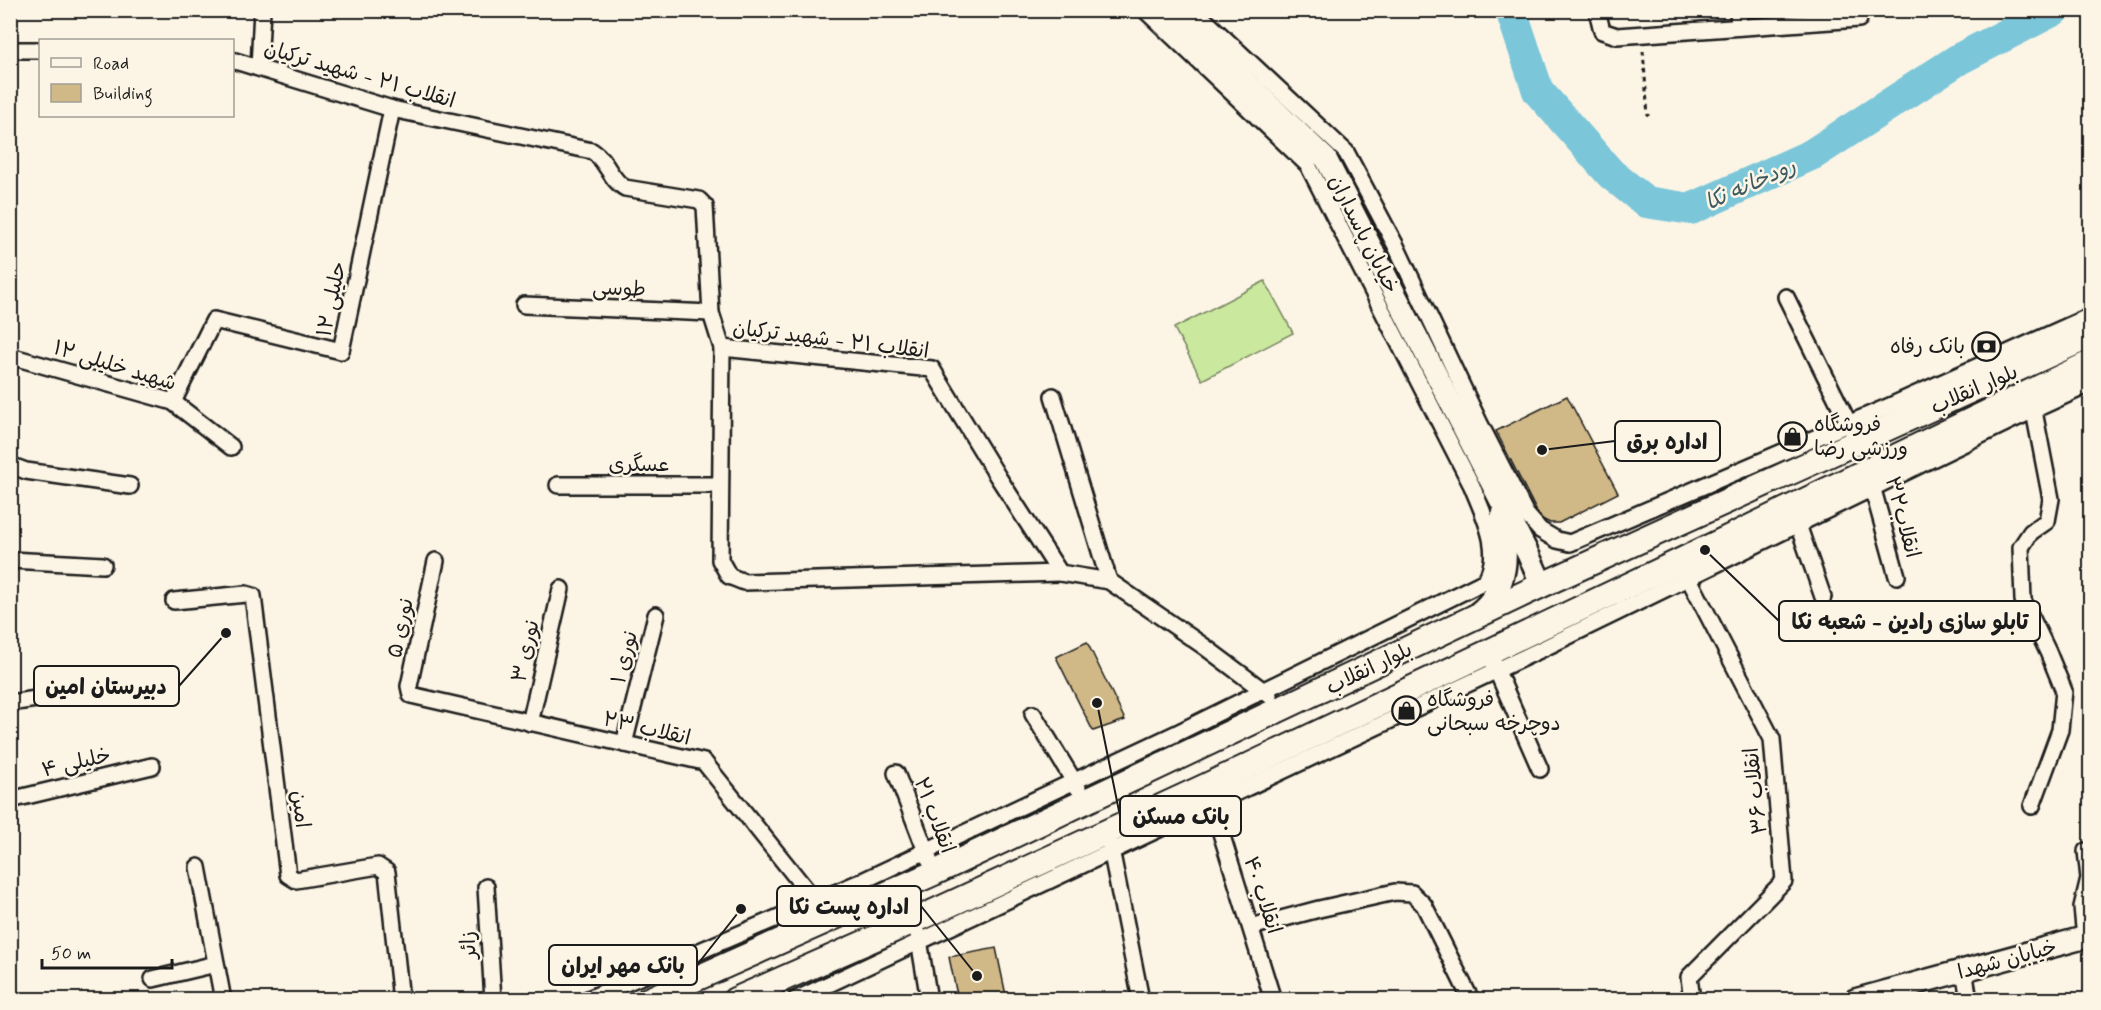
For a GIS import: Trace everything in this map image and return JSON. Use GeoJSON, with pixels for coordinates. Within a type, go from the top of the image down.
{"type":"FeatureCollection","features":[{"type":"Feature","properties":{"kind":"main road","name":"خیابان پاسداران"},"geometry":{"type":"LineString","coordinates":[[1170,10],[1326,159],[1542,585]]}},
{"type":"Feature","properties":{"kind":"main road","name":"بلوار انقلاب"},"geometry":{"type":"LineString","coordinates":[[648,999],[822,910],[1080,792],[1286,708],[1853,433],[2091,336]]}},
{"type":"Feature","properties":{"kind":"main road","name":"بلوار انقلاب"},"geometry":{"type":"LineString","coordinates":[[735,999],[918,931],[1109,842],[1492,660],[1559,618],[1685,569],[2032,401],[2091,363]]}},
{"type":"Feature","properties":{"kind":"main road"},"geometry":{"type":"LineString","coordinates":[[1471,619],[1488,606],[1495,596],[1505,564],[1507,555],[1499,500]]}},
{"type":"Feature","properties":{"kind":"main road"},"geometry":{"type":"LineString","coordinates":[[1542,585],[1559,618]]}},
{"type":"Feature","properties":{"kind":"main road","name":"خیابان شهدا"},"geometry":{"type":"LineString","coordinates":[[1855,999],[2088,937]]}},
{"type":"Feature","properties":{"kind":"street"},"geometry":{"type":"LineString","coordinates":[[259,67],[262,10]]}},
{"type":"Feature","properties":{"kind":"street"},"geometry":{"type":"LineString","coordinates":[[1033,714],[1080,792],[1263,690],[1485,580],[1492,566],[1493,555],[1489,528],[1472,486],[1308,165],[1145,10]]}},
{"type":"Feature","properties":{"kind":"street"},"geometry":{"type":"LineString","coordinates":[[1194,10],[1346,152],[1396,246],[1479,422],[1526,514],[1540,530],[1557,540],[1570,543],[1853,433],[2091,316]]}},
{"type":"Feature","properties":{"kind":"street"},"geometry":{"type":"LineString","coordinates":[[1597,10],[1602,31],[1609,35],[1860,20]]}},
{"type":"Feature","properties":{"kind":"street"},"geometry":{"type":"LineString","coordinates":[[1738,10],[1739,27]]}},
{"type":"Feature","properties":{"kind":"street"},"geometry":{"type":"LineString","coordinates":[[10,50],[39,50]]}},
{"type":"Feature","properties":{"kind":"street","name":"انقلاب ۲۱ - شهید ترکیان"},"geometry":{"type":"LineString","coordinates":[[234,61],[392,109],[592,151],[600,156],[620,185],[625,188],[699,200],[705,206],[711,313],[722,348],[932,369],[1060,573]]}},
{"type":"Feature","properties":{"kind":"street","name":"حلیلی ۱۲"},"geometry":{"type":"LineString","coordinates":[[173,402],[214,320],[341,351],[392,109]]}},
{"type":"Feature","properties":{"kind":"street"},"geometry":{"type":"LineString","coordinates":[[1786,297],[1853,433]]}},
{"type":"Feature","properties":{"kind":"street","name":"طوسی"},"geometry":{"type":"LineString","coordinates":[[524,305],[711,313]]}},
{"type":"Feature","properties":{"kind":"street"},"geometry":{"type":"LineString","coordinates":[[722,348],[720,560],[729,576],[744,582],[1060,573],[1109,581],[1205,647],[1286,708]]}},
{"type":"Feature","properties":{"kind":"street","name":"شهید خلیلی ۱۲"},"geometry":{"type":"LineString","coordinates":[[10,356],[173,402],[231,447]]}},
{"type":"Feature","properties":{"kind":"street"},"geometry":{"type":"LineString","coordinates":[[2031,806],[2061,730],[2064,691],[2023,600],[2021,547],[2031,532],[2047,521],[2052,499],[2032,401],[2091,384]]}},
{"type":"Feature","properties":{"kind":"street"},"geometry":{"type":"LineString","coordinates":[[1053,396],[1109,581]]}},
{"type":"Feature","properties":{"kind":"street"},"geometry":{"type":"LineString","coordinates":[[10,465],[26,471],[130,486]]}},
{"type":"Feature","properties":{"kind":"street","name":"انقلاب۳۲"},"geometry":{"type":"LineString","coordinates":[[1870,479],[1897,576]]}},
{"type":"Feature","properties":{"kind":"street","name":"عسگری"},"geometry":{"type":"LineString","coordinates":[[558,485],[720,485]]}},
{"type":"Feature","properties":{"kind":"street"},"geometry":{"type":"LineString","coordinates":[[1795,516],[1823,597]]}},
{"type":"Feature","properties":{"kind":"street"},"geometry":{"type":"LineString","coordinates":[[10,560],[102,565]]}},
{"type":"Feature","properties":{"kind":"street","name":"نوری ۵"},"geometry":{"type":"LineString","coordinates":[[420,696],[411,695],[409,686],[436,561]]}},
{"type":"Feature","properties":{"kind":"street"},"geometry":{"type":"LineString","coordinates":[[1141,999],[1109,842],[1212,804],[1492,660],[1542,649],[1685,569]]}},
{"type":"Feature","properties":{"kind":"street","name":"انقلاب ۳۶"},"geometry":{"type":"LineString","coordinates":[[1685,569],[1772,739],[1784,881],[1689,977],[1692,999]]}},
{"type":"Feature","properties":{"kind":"street","name":"نوری ۳"},"geometry":{"type":"LineString","coordinates":[[530,723],[561,589]]}},
{"type":"Feature","properties":{"kind":"street","name":"امین"},"geometry":{"type":"LineString","coordinates":[[174,601],[246,594],[253,597],[288,874],[296,880],[378,866],[387,872],[401,999]]}},
{"type":"Feature","properties":{"kind":"street","name":"نوری ۱"},"geometry":{"type":"LineString","coordinates":[[624,744],[656,615]]}},
{"type":"Feature","properties":{"kind":"street"},"geometry":{"type":"LineString","coordinates":[[1492,660],[1540,769]]}},
{"type":"Feature","properties":{"kind":"street"},"geometry":{"type":"LineString","coordinates":[[10,703],[95,690]]}},
{"type":"Feature","properties":{"kind":"street","name":"انقلاب ۲۳"},"geometry":{"type":"LineString","coordinates":[[420,696],[704,762],[822,910]]}},
{"type":"Feature","properties":{"kind":"street","name":"خلیلی ۴"},"geometry":{"type":"LineString","coordinates":[[10,800],[152,766]]}},
{"type":"Feature","properties":{"kind":"street","name":"انقلاب ۲۱"},"geometry":{"type":"LineString","coordinates":[[896,772],[930,862]]}},
{"type":"Feature","properties":{"kind":"street","name":"انقلاب ۴۰"},"geometry":{"type":"LineString","coordinates":[[1212,804],[1273,999]]}},
{"type":"Feature","properties":{"kind":"street"},"geometry":{"type":"LineString","coordinates":[[2086,851],[2089,878],[2082,906],[2088,937]]}},
{"type":"Feature","properties":{"kind":"street"},"geometry":{"type":"LineString","coordinates":[[198,867],[223,999]]}},
{"type":"Feature","properties":{"kind":"street","name":"زائر"},"geometry":{"type":"LineString","coordinates":[[486,887],[492,999]]}},
{"type":"Feature","properties":{"kind":"street"},"geometry":{"type":"LineString","coordinates":[[1251,927],[1395,892],[1412,893],[1424,905],[1471,999]]}},
{"type":"Feature","properties":{"kind":"street"},"geometry":{"type":"LineString","coordinates":[[586,999],[822,910]]}},
{"type":"Feature","properties":{"kind":"street"},"geometry":{"type":"LineString","coordinates":[[795,999],[918,931],[929,999]]}},
{"type":"Feature","properties":{"kind":"street"},"geometry":{"type":"LineString","coordinates":[[153,979],[216,963]]}},
{"type":"Feature","properties":{"kind":"street"},"geometry":{"type":"LineString","coordinates":[[1964,970],[1969,999]]}},
{"type":"Feature","properties":{"kind":"path"},"geometry":{"type":"LineString","coordinates":[[1642,34],[1648,116]]}},
{"type":"Feature","properties":{"kind":"green space"},"geometry":{"type":"Polygon","coordinates":[[[1265,281],[1293,333],[1202,380],[1174,328],[1265,281]]]}},
{"type":"Feature","properties":{"kind":"building"},"geometry":{"type":"Polygon","coordinates":[[[1567,396],[1618,493],[1559,523],[1550,523],[1540,518],[1496,431],[1567,396]]]}},
{"type":"Feature","properties":{"kind":"building"},"geometry":{"type":"Polygon","coordinates":[[[1087,642],[1125,720],[1093,731],[1056,657],[1087,642]]]}},
{"type":"Feature","properties":{"kind":"building"},"geometry":{"type":"Polygon","coordinates":[[[996,948],[1007,1000],[958,1000],[949,957],[996,948]]]}},
{"type":"Feature","properties":{"kind":"waterway","name":"رودخانه نکا"},"geometry":{"type":"LineString","coordinates":[[1511,10],[1538,91],[1611,174],[1646,202],[1691,209],[1813,154],[1959,59],[2054,10]]}},
{"type":"Feature","properties":{"kind":"place","name":"بانک رفاه"},"geometry":{"type":"Point","coordinates":[1986,346]}},
{"type":"Feature","properties":{"kind":"place","name":"فروشگاه ورزشی رضا"},"geometry":{"type":"Point","coordinates":[1793,436]}},
{"type":"Feature","properties":{"kind":"place","name":"اداره برق"},"geometry":{"type":"Point","coordinates":[1542,450]}},
{"type":"Feature","properties":{"kind":"place","name":"تابلو سازی رادین - شعبه نکا"},"geometry":{"type":"Point","coordinates":[1705,550]}},
{"type":"Feature","properties":{"kind":"place","name":"دبیرستان امین"},"geometry":{"type":"Point","coordinates":[226,633]}},
{"type":"Feature","properties":{"kind":"place","name":"بانک مسکن"},"geometry":{"type":"Point","coordinates":[1097,703]}},
{"type":"Feature","properties":{"kind":"place","name":"فروشگاه دوچرخه سبحانی"},"geometry":{"type":"Point","coordinates":[1406,711]}},
{"type":"Feature","properties":{"kind":"place","name":"بانک مهر ایران"},"geometry":{"type":"Point","coordinates":[741,909]}},
{"type":"Feature","properties":{"kind":"place","name":"اداره پست نکا"},"geometry":{"type":"Point","coordinates":[977,976]}}]}
